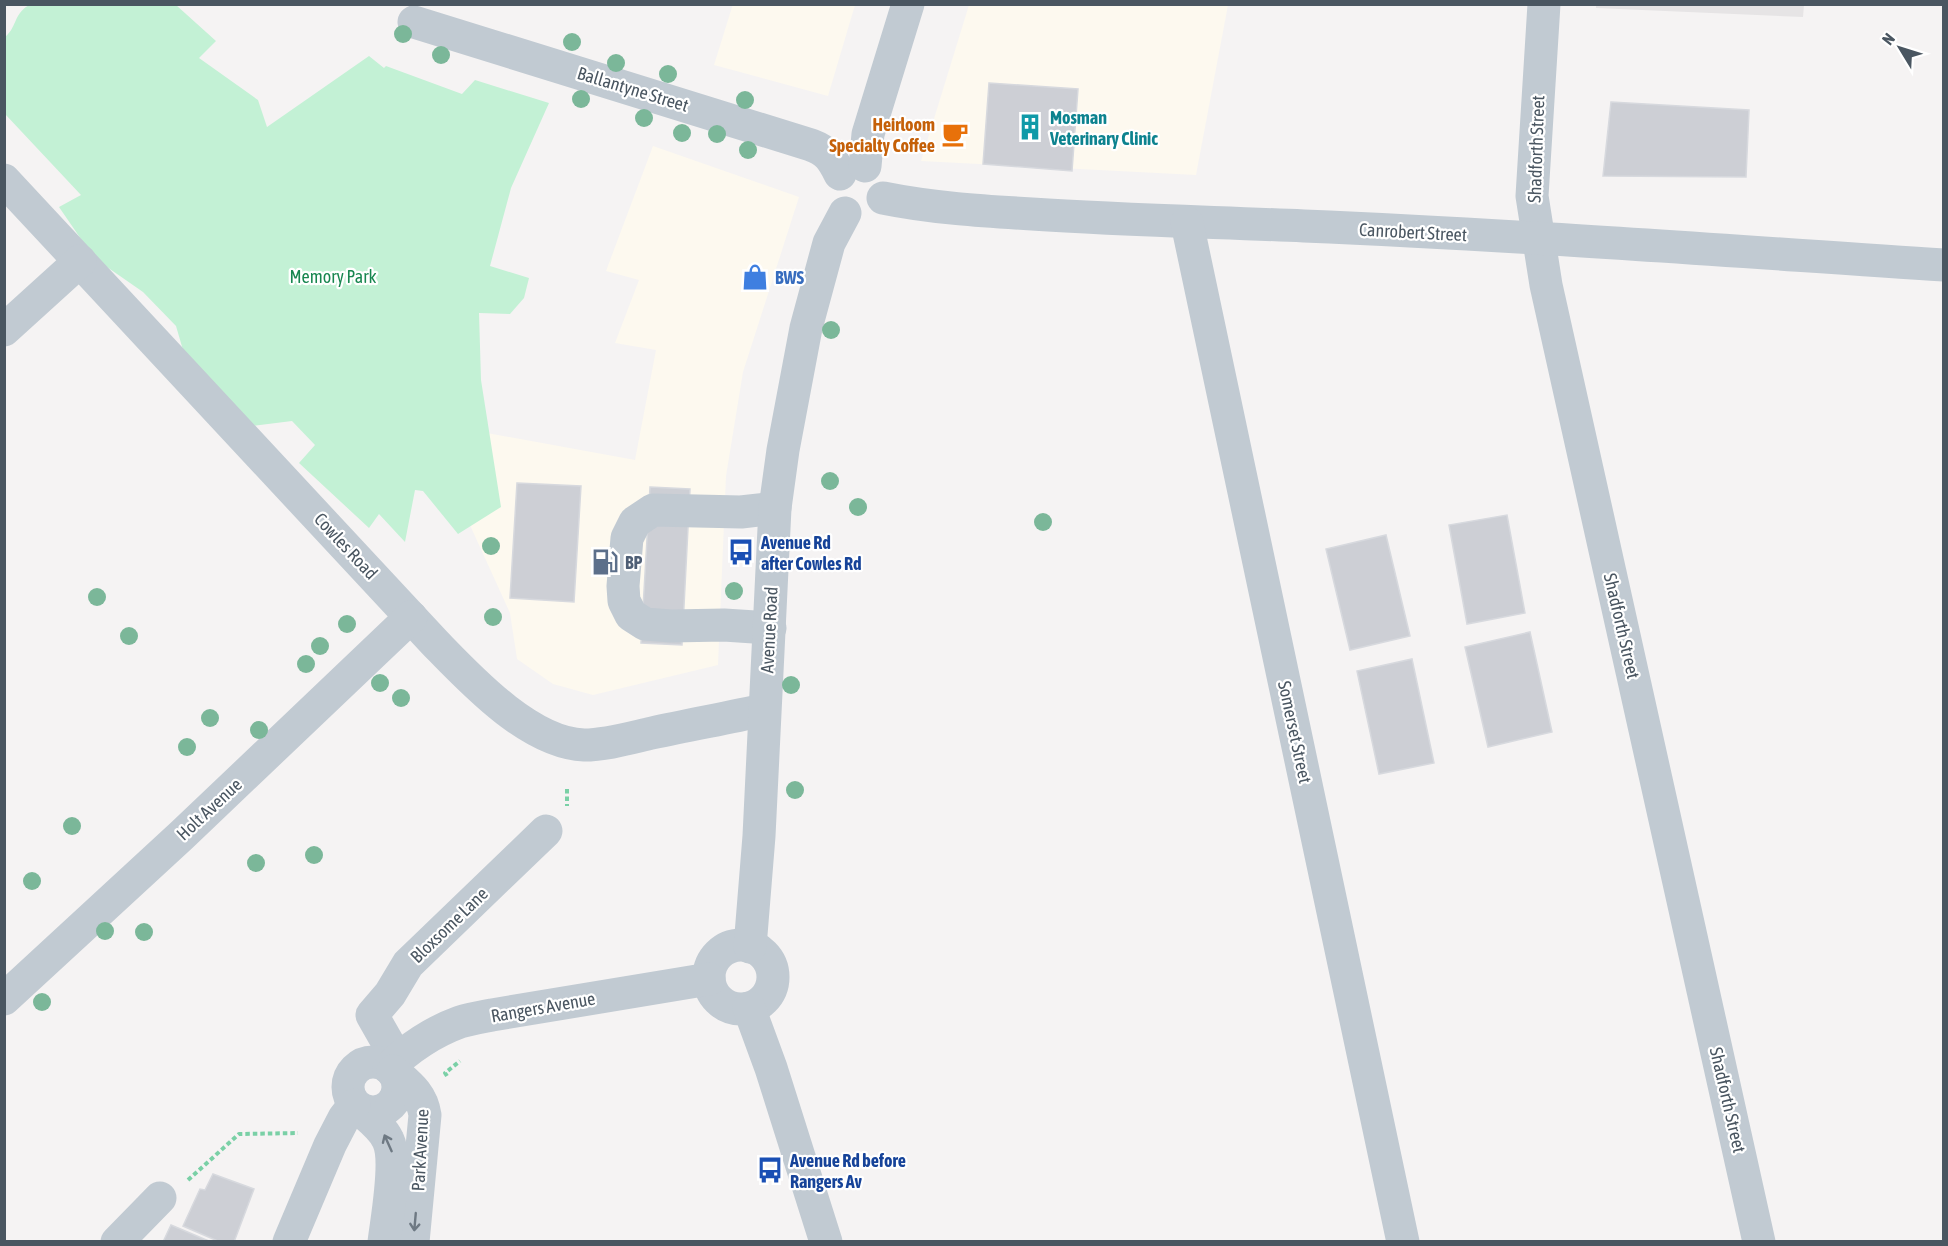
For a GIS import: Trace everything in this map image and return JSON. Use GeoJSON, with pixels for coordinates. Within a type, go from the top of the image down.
{"type":"FeatureCollection","features":[{"type":"Feature","properties":{"kind":"street"},"geometry":{"type":"LineString","coordinates":[[852,170],[868,135],[908,4]]}},
{"type":"Feature","properties":{"kind":"street","name":"Shadforth Street"},"geometry":{"type":"LineString","coordinates":[[1544,4],[1532,196],[1538,240],[1551,308],[1760,1242]]}},
{"type":"Feature","properties":{"kind":"street","name":"Ballantyne Street"},"geometry":{"type":"LineString","coordinates":[[414,22],[811,145],[824,150],[852,170]]}},
{"type":"Feature","properties":{"kind":"street"},"geometry":{"type":"LineString","coordinates":[[852,170],[873,170],[882,182],[883,198],[880,205],[868,215],[860,217],[845,213],[835,202],[833,195],[835,180],[852,170]]}},
{"type":"Feature","properties":{"kind":"street","name":"Cowles Road"},"geometry":{"type":"LineString","coordinates":[[4,180],[411,617],[480,688],[509,712],[561,740],[583,745],[621,740],[764,710]]}},
{"type":"Feature","properties":{"kind":"street","name":"Canrobert Street"},"geometry":{"type":"LineString","coordinates":[[883,198],[963,209],[1187,223],[1305,226],[1944,266]]}},
{"type":"Feature","properties":{"kind":"street","name":"Avenue Road"},"geometry":{"type":"LineString","coordinates":[[750,946],[759,836],[776,508],[783,450],[806,328],[830,243],[845,213]]}},
{"type":"Feature","properties":{"kind":"street","name":"Somerset Street"},"geometry":{"type":"LineString","coordinates":[[1187,223],[1403,1242]]}},
{"type":"Feature","properties":{"kind":"street"},"geometry":{"type":"LineString","coordinates":[[4,330],[80,261]]}},
{"type":"Feature","properties":{"kind":"street"},"geometry":{"type":"LineString","coordinates":[[770,628],[645,624],[631,615],[624,601],[623,586],[627,538],[635,522],[653,510],[741,512],[776,508]]}},
{"type":"Feature","properties":{"kind":"street","name":"Holt Avenue"},"geometry":{"type":"LineString","coordinates":[[4,999],[182,835],[411,617]]}},
{"type":"Feature","properties":{"kind":"street","name":"Bloxsome Lane"},"geometry":{"type":"LineString","coordinates":[[393,1066],[372,1015],[390,994],[408,964],[546,831]]}},
{"type":"Feature","properties":{"kind":"street"},"geometry":{"type":"LineString","coordinates":[[740,945],[750,946],[760,951],[772,968],[773,978],[766,997],[749,1008],[730,1007],[722,1003],[716,996],[710,979],[710,969],[720,953],[740,945]]}},
{"type":"Feature","properties":{"kind":"street","name":"Rangers Avenue"},"geometry":{"type":"LineString","coordinates":[[393,1066],[422,1042],[460,1022],[710,979]]}},
{"type":"Feature","properties":{"kind":"street"},"geometry":{"type":"LineString","coordinates":[[749,1008],[771,1068],[825,1242]]}},
{"type":"Feature","properties":{"kind":"street"},"geometry":{"type":"LineString","coordinates":[[289,1242],[330,1145],[344,1118],[357,1107],[372,1112],[381,1111],[394,1101],[398,1084],[393,1066]]}},
{"type":"Feature","properties":{"kind":"street","name":"Park Avenue"},"geometry":{"type":"LineString","coordinates":[[393,1066],[417,1092],[423,1103],[425,1115],[413,1242]]}},
{"type":"Feature","properties":{"kind":"street","name":"Park Avenue"},"geometry":{"type":"LineString","coordinates":[[357,1107],[377,1125],[388,1140],[393,1157],[384,1242]]}},
{"type":"Feature","properties":{"kind":"street"},"geometry":{"type":"LineString","coordinates":[[117,1242],[160,1197]]}},
{"type":"Feature","properties":{"kind":"path"},"geometry":{"type":"LineString","coordinates":[[448,1079],[445,1073],[462,1059]]}},
{"type":"Feature","properties":{"kind":"path"},"geometry":{"type":"LineString","coordinates":[[187,1180],[239,1134],[303,1133]]}},
{"type":"Feature","properties":{"kind":"shaded area"},"geometry":{"type":"Polygon","coordinates":[[[733,4],[855,5],[828,96],[714,65],[733,4]]]}},
{"type":"Feature","properties":{"kind":"shaded area"},"geometry":{"type":"Polygon","coordinates":[[[1596,4],[1804,5],[1803,17],[1596,8],[1596,4]]]}},
{"type":"Feature","properties":{"kind":"shaded area"},"geometry":{"type":"Polygon","coordinates":[[[969,5],[1228,5],[1196,175],[921,161],[969,5]]]}},
{"type":"Feature","properties":{"kind":"shaded area"},"geometry":{"type":"Polygon","coordinates":[[[653,146],[799,197],[743,372],[726,476],[718,665],[593,695],[553,684],[517,659],[510,613],[464,512],[443,425],[635,460],[656,350],[615,343],[639,280],[606,271],[653,146]]]}},
{"type":"Feature","properties":{"kind":"green space","name":"Memory Park"},"geometry":{"type":"Polygon","coordinates":[[[31,4],[176,5],[216,41],[199,58],[258,100],[267,127],[369,56],[384,68],[386,66],[462,94],[475,80],[549,103],[511,188],[490,266],[529,278],[524,298],[510,314],[479,313],[481,380],[501,507],[458,534],[423,491],[415,490],[405,542],[379,514],[369,528],[299,463],[315,445],[292,421],[251,426],[197,398],[176,326],[143,292],[94,258],[59,207],[81,195],[5,114],[5,37],[21,11],[31,4]]]}},
{"type":"Feature","properties":{"kind":"building","name":"Mosman Veterinary Clinic"},"geometry":{"type":"Polygon","coordinates":[[[989,83],[1078,89],[1072,171],[983,164],[989,83]]]}},
{"type":"Feature","properties":{"kind":"building"},"geometry":{"type":"Polygon","coordinates":[[[1611,102],[1749,110],[1746,177],[1603,176],[1611,102]]]}},
{"type":"Feature","properties":{"kind":"building"},"geometry":{"type":"Polygon","coordinates":[[[517,483],[581,486],[574,602],[510,598],[517,483]]]}},
{"type":"Feature","properties":{"kind":"building"},"geometry":{"type":"Polygon","coordinates":[[[650,487],[690,489],[682,645],[641,643],[650,487]]]}},
{"type":"Feature","properties":{"kind":"building"},"geometry":{"type":"Polygon","coordinates":[[[1507,515],[1525,613],[1467,624],[1449,525],[1507,515]]]}},
{"type":"Feature","properties":{"kind":"building"},"geometry":{"type":"Polygon","coordinates":[[[1386,535],[1410,636],[1350,650],[1326,549],[1386,535]]]}},
{"type":"Feature","properties":{"kind":"building"},"geometry":{"type":"Polygon","coordinates":[[[1530,632],[1552,732],[1488,747],[1465,647],[1530,632]]]}},
{"type":"Feature","properties":{"kind":"building"},"geometry":{"type":"Polygon","coordinates":[[[1412,659],[1434,763],[1379,774],[1357,671],[1412,659]]]}},
{"type":"Feature","properties":{"kind":"building"},"geometry":{"type":"Polygon","coordinates":[[[213,1174],[254,1189],[234,1242],[220,1242],[183,1226],[200,1189],[205,1190],[213,1174]]]}},
{"type":"Feature","properties":{"kind":"building"},"geometry":{"type":"Polygon","coordinates":[[[171,1225],[211,1242],[163,1242],[171,1225]]]}},
{"type":"Feature","properties":{"kind":"place","name":"Mosman Veterinary Clinic"},"geometry":{"type":"Point","coordinates":[1030,127]}},
{"type":"Feature","properties":{"kind":"place","name":"Heirloom Specialty Coffee"},"geometry":{"type":"Point","coordinates":[955,134]}},
{"type":"Feature","properties":{"kind":"place","name":"BWS"},"geometry":{"type":"Point","coordinates":[755,277]}},
{"type":"Feature","properties":{"kind":"place","name":"Avenue Rd after Cowles Rd"},"geometry":{"type":"Point","coordinates":[741,552]}},
{"type":"Feature","properties":{"kind":"place","name":"BP"},"geometry":{"type":"Point","coordinates":[605,562]}},
{"type":"Feature","properties":{"kind":"place","name":"Avenue Rd before Rangers Av"},"geometry":{"type":"Point","coordinates":[770,1170]}}]}
